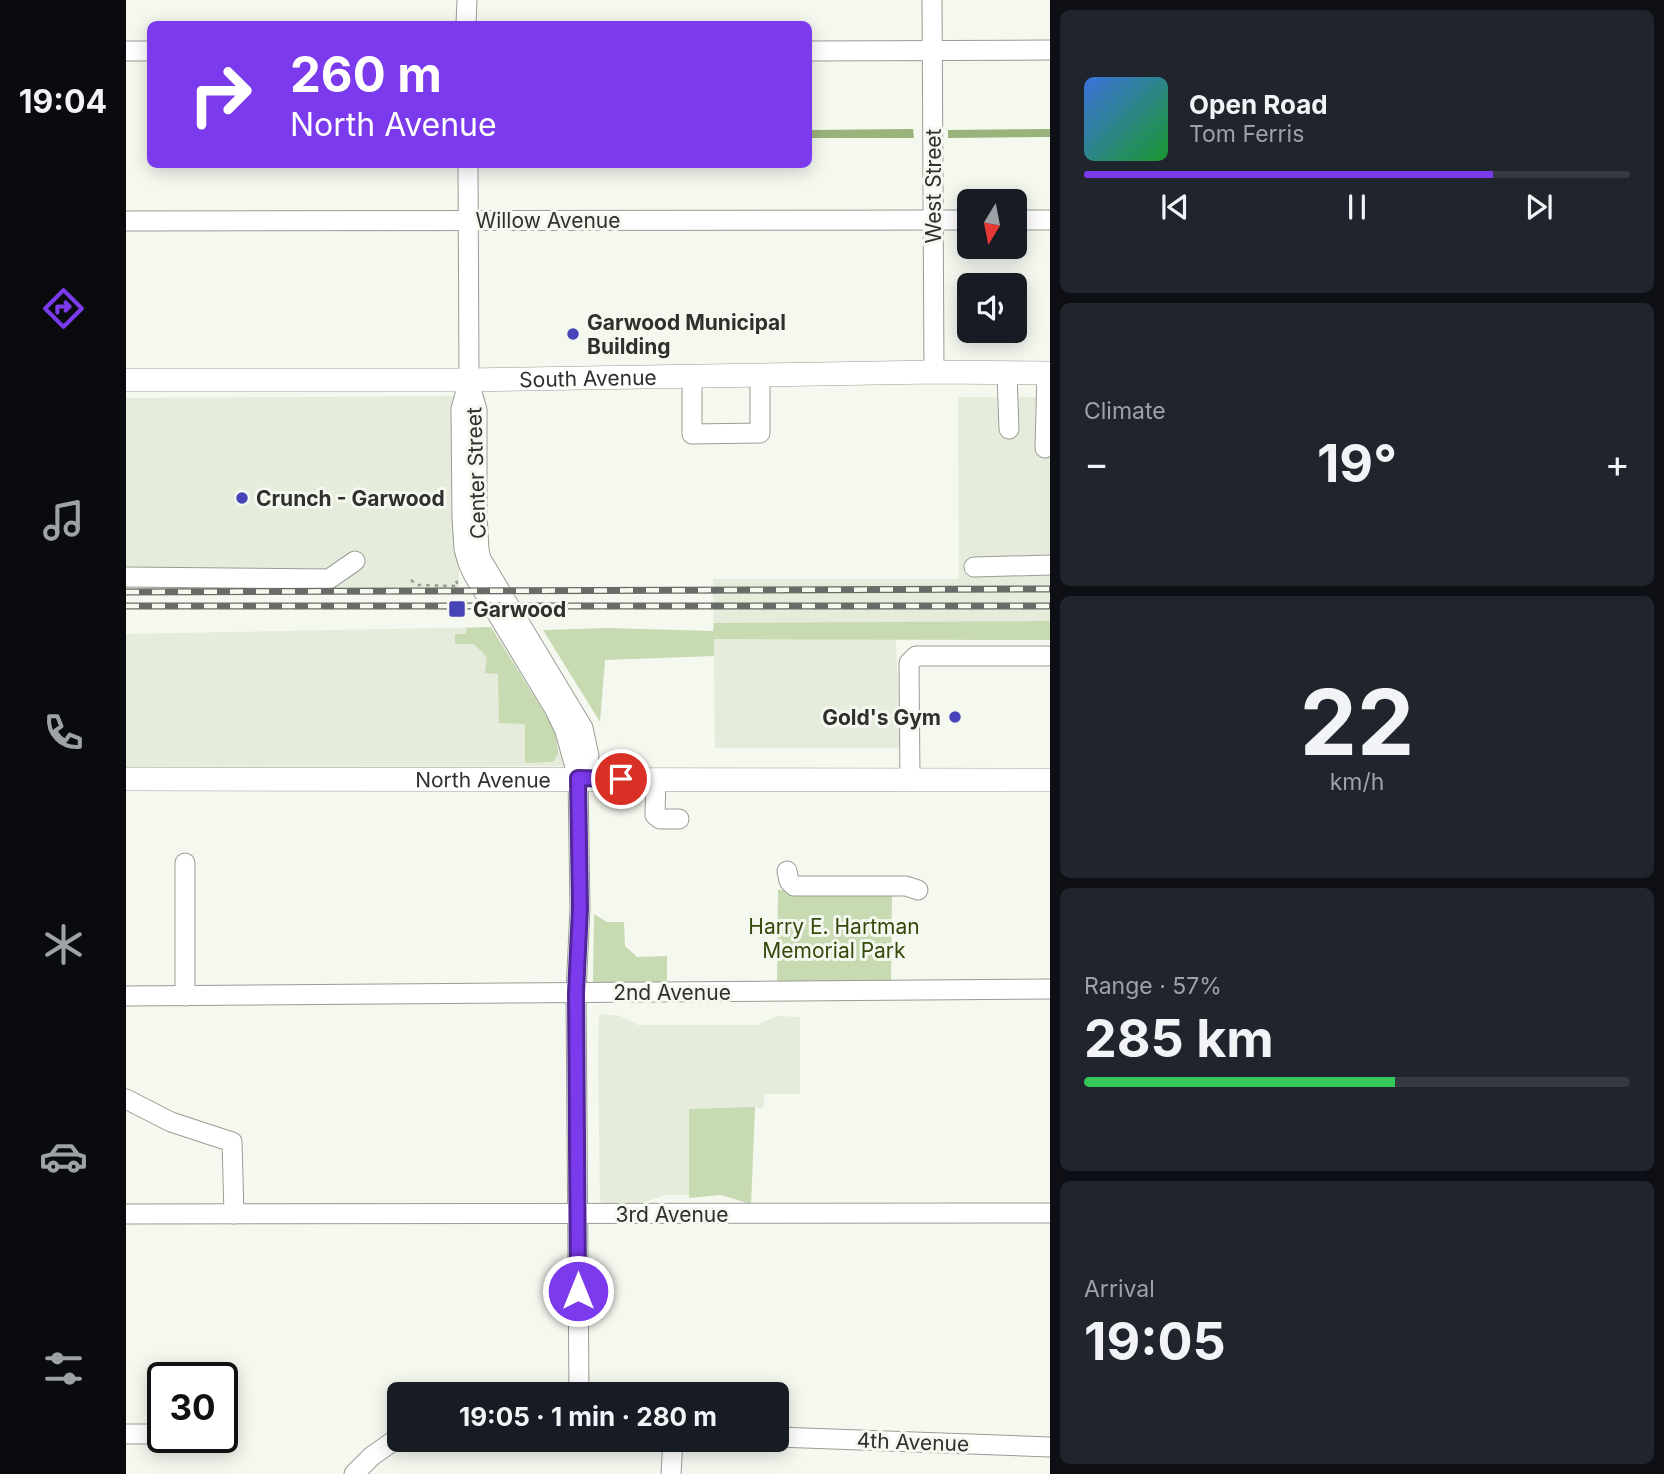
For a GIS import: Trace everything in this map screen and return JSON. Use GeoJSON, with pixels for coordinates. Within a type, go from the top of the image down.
{"type":"FeatureCollection","features":[{"type":"Feature","properties":{"kind":"main road","name":"South Avenue"},"geometry":{"type":"LineString","coordinates":[[126,380],[468,380],[934,372],[1048,373]]}},
{"type":"Feature","properties":{"kind":"main road","name":"North Avenue"},"geometry":{"type":"LineString","coordinates":[[126,779],[1050,780]]}},
{"type":"Feature","properties":{"kind":"street"},"geometry":{"type":"LineString","coordinates":[[467,0],[467,21]]}},
{"type":"Feature","properties":{"kind":"street","name":"West Street"},"geometry":{"type":"LineString","coordinates":[[932,0],[934,372]]}},
{"type":"Feature","properties":{"kind":"street"},"geometry":{"type":"LineString","coordinates":[[812,51],[1050,50]]}},
{"type":"Feature","properties":{"kind":"street"},"geometry":{"type":"LineString","coordinates":[[126,51],[147,51]]}},
{"type":"Feature","properties":{"kind":"street","name":"Center Street"},"geometry":{"type":"LineString","coordinates":[[468,168],[468,380],[477,410],[479,550],[481,559],[583,728],[589,756],[578,778],[580,908],[576,993],[579,1382]]}},
{"type":"Feature","properties":{"kind":"street","name":"Willow Avenue"},"geometry":{"type":"LineString","coordinates":[[126,221],[957,220]]}},
{"type":"Feature","properties":{"kind":"street"},"geometry":{"type":"LineString","coordinates":[[1027,220],[1050,220]]}},
{"type":"Feature","properties":{"kind":"street"},"geometry":{"type":"LineString","coordinates":[[1007,373],[1009,429]]}},
{"type":"Feature","properties":{"kind":"street"},"geometry":{"type":"LineString","coordinates":[[1045,449],[1048,373]]}},
{"type":"Feature","properties":{"kind":"street"},"geometry":{"type":"LineString","coordinates":[[692,376],[692,433],[760,433],[760,376]]}},
{"type":"Feature","properties":{"kind":"street"},"geometry":{"type":"LineString","coordinates":[[126,577],[330,579],[355,561]]}},
{"type":"Feature","properties":{"kind":"street"},"geometry":{"type":"LineString","coordinates":[[974,567],[1050,565]]}},
{"type":"Feature","properties":{"kind":"street"},"geometry":{"type":"LineString","coordinates":[[910,780],[909,663],[916,656],[1047,656]]}},
{"type":"Feature","properties":{"kind":"street"},"geometry":{"type":"LineString","coordinates":[[656,779],[655,815],[660,819],[679,819]]}},
{"type":"Feature","properties":{"kind":"street"},"geometry":{"type":"LineString","coordinates":[[185,863],[185,996]]}},
{"type":"Feature","properties":{"kind":"street"},"geometry":{"type":"LineString","coordinates":[[787,872],[789,881],[794,886],[906,887],[918,890]]}},
{"type":"Feature","properties":{"kind":"street","name":"2nd Avenue"},"geometry":{"type":"LineString","coordinates":[[126,996],[1050,989]]}},
{"type":"Feature","properties":{"kind":"street"},"geometry":{"type":"LineString","coordinates":[[126,1098],[171,1122],[232,1142],[234,1214]]}},
{"type":"Feature","properties":{"kind":"street","name":"3rd Avenue"},"geometry":{"type":"LineString","coordinates":[[126,1214],[1050,1213]]}},
{"type":"Feature","properties":{"kind":"street"},"geometry":{"type":"LineString","coordinates":[[126,1434],[147,1434]]}},
{"type":"Feature","properties":{"kind":"street","name":"4th Avenue"},"geometry":{"type":"LineString","coordinates":[[789,1437],[1050,1447]]}},
{"type":"Feature","properties":{"kind":"street"},"geometry":{"type":"LineString","coordinates":[[354,1474],[387,1445]]}},
{"type":"Feature","properties":{"kind":"street"},"geometry":{"type":"LineString","coordinates":[[671,1474],[672,1452]]}},
{"type":"Feature","properties":{"kind":"path"},"geometry":{"type":"LineString","coordinates":[[411,580],[417,585],[458,586],[455,575]]}},
{"type":"Feature","properties":{"kind":"shaded area"},"geometry":{"type":"Polygon","coordinates":[[[913,129],[914,138],[812,138],[812,130],[913,129]]]}},
{"type":"Feature","properties":{"kind":"shaded area"},"geometry":{"type":"Polygon","coordinates":[[[1050,129],[1050,137],[948,138],[948,130],[1050,129]]]}},
{"type":"Feature","properties":{"kind":"shaded area"},"geometry":{"type":"Polygon","coordinates":[[[457,396],[459,589],[126,591],[126,398],[457,396]]]}},
{"type":"Feature","properties":{"kind":"shaded area"},"geometry":{"type":"Polygon","coordinates":[[[958,397],[1050,397],[1050,622],[895,624],[901,748],[715,748],[713,579],[959,579],[958,397]]]}},
{"type":"Feature","properties":{"kind":"shaded area"},"geometry":{"type":"Polygon","coordinates":[[[491,627],[571,766],[126,767],[126,634],[491,627]]]}},
{"type":"Feature","properties":{"kind":"shaded area"},"geometry":{"type":"Polygon","coordinates":[[[599,1014],[620,1016],[638,1025],[757,1025],[777,1016],[800,1017],[800,1094],[765,1094],[763,1109],[755,1107],[751,1204],[721,1195],[666,1195],[641,1203],[627,1204],[600,1201],[599,1014]]]}},
{"type":"Feature","properties":{"kind":"green space"},"geometry":{"type":"Polygon","coordinates":[[[1050,621],[1050,640],[714,639],[714,656],[605,660],[600,722],[543,630],[607,628],[713,631],[714,623],[1050,621]]]}},
{"type":"Feature","properties":{"kind":"green space"},"geometry":{"type":"Polygon","coordinates":[[[491,627],[555,730],[558,753],[554,761],[525,763],[525,724],[499,723],[498,674],[485,673],[487,657],[474,644],[455,644],[455,634],[466,634],[467,628],[491,627]]]}},
{"type":"Feature","properties":{"kind":"green space","name":"Harry E. Hartman Memorial Park"},"geometry":{"type":"Polygon","coordinates":[[[778,890],[892,890],[891,985],[777,985],[778,890]]]}},
{"type":"Feature","properties":{"kind":"green space"},"geometry":{"type":"Polygon","coordinates":[[[594,914],[607,922],[624,922],[625,946],[637,957],[667,956],[667,988],[598,987],[593,981],[594,914]]]}},
{"type":"Feature","properties":{"kind":"green space"},"geometry":{"type":"Polygon","coordinates":[[[755,1107],[751,1204],[721,1195],[689,1198],[689,1109],[755,1107]]]}},
{"type":"Feature","properties":{"kind":"railway"},"geometry":{"type":"LineString","coordinates":[[126,592],[1050,589]]}},
{"type":"Feature","properties":{"kind":"railway"},"geometry":{"type":"LineString","coordinates":[[126,606],[1050,606]]}},
{"type":"Feature","properties":{"kind":"place","name":"Garwood Municipal Building"},"geometry":{"type":"Point","coordinates":[573,334]}},
{"type":"Feature","properties":{"kind":"place","name":"Crunch - Garwood"},"geometry":{"type":"Point","coordinates":[242,498]}},
{"type":"Feature","properties":{"kind":"place","name":"Garwood"},"geometry":{"type":"Point","coordinates":[457,609]}},
{"type":"Feature","properties":{"kind":"place","name":"Gold's Gym"},"geometry":{"type":"Point","coordinates":[955,717]}},
{"type":"Feature","properties":{"kind":"route"},"geometry":{"type":"LineString","coordinates":[[578,1291],[578,778],[621,779]]}}]}
